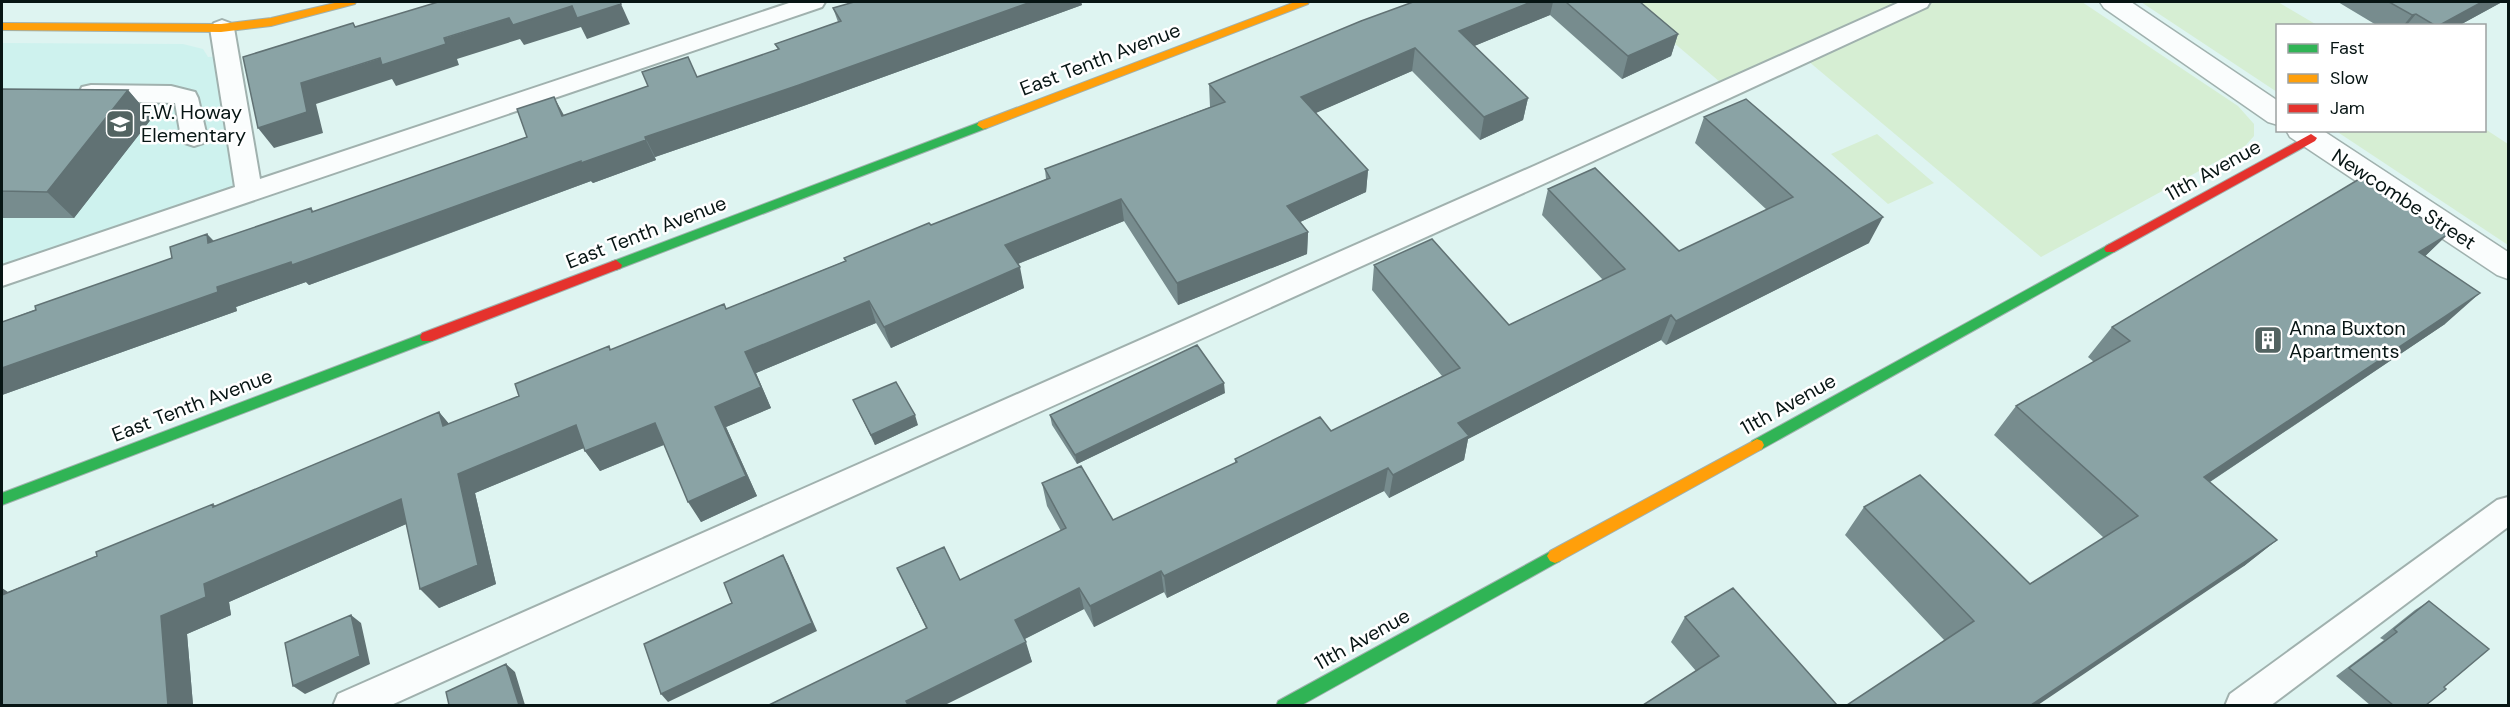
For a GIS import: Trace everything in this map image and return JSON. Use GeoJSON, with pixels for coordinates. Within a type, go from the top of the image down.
{"type":"FeatureCollection","features":[{"type":"Feature","properties":{"kind":"street"},"geometry":{"type":"LineString","coordinates":[[2,27],[222,28],[306,14],[351,2]]}},
{"type":"Feature","properties":{"kind":"street","name":"East Tenth Avenue"},"geometry":{"type":"LineString","coordinates":[[2,499],[1304,2]]}},
{"type":"Feature","properties":{"kind":"street"},"geometry":{"type":"LineString","coordinates":[[2113,2],[2276,114]]}},
{"type":"Feature","properties":{"kind":"street","name":"Newcombe Street"},"geometry":{"type":"LineString","coordinates":[[2306,134],[2508,267]]}},
{"type":"Feature","properties":{"kind":"street","name":"11th Avenue"},"geometry":{"type":"LineString","coordinates":[[1284,705],[2306,134]]}},
{"type":"Feature","properties":{"kind":"lane"},"geometry":{"type":"LineString","coordinates":[[2,276],[814,2]]}},
{"type":"Feature","properties":{"kind":"lane"},"geometry":{"type":"LineString","coordinates":[[350,705],[1533,178],[1919,2]]}},
{"type":"Feature","properties":{"kind":"lane"},"geometry":{"type":"LineString","coordinates":[[222,28],[249,192]]}},
{"type":"Feature","properties":{"kind":"lane"},"geometry":{"type":"LineString","coordinates":[[71,92],[171,93],[186,98],[194,137]]}},
{"type":"Feature","properties":{"kind":"lane"},"geometry":{"type":"LineString","coordinates":[[2242,705],[2508,510]]}},
{"type":"Feature","properties":{"kind":"shaded area","name":"F.W. Howay Elementary"},"geometry":{"type":"Polygon","coordinates":[[[2,43],[183,44],[203,49],[208,57],[227,56],[249,192],[2,276],[2,43]]]}},
{"type":"Feature","properties":{"kind":"green space"},"geometry":{"type":"Polygon","coordinates":[[[1626,2],[2082,2],[2238,106],[2254,124],[2254,136],[2245,146],[2041,257],[1801,55],[1727,88],[1626,2]]]}},
{"type":"Feature","properties":{"kind":"green space"},"geometry":{"type":"Polygon","coordinates":[[[2141,2],[2278,2],[2315,24],[2276,24],[2276,91],[2141,2]]]}},
{"type":"Feature","properties":{"kind":"green space"},"geometry":{"type":"Polygon","coordinates":[[[2486,130],[2508,144],[2508,245],[2338,132],[2486,132],[2486,130]]]}},
{"type":"Feature","properties":{"kind":"green space"},"geometry":{"type":"Polygon","coordinates":[[[1877,134],[1934,183],[1888,204],[1831,154],[1877,134]]]}},
{"type":"Feature","properties":{"kind":"building"},"geometry":{"type":"Polygon","coordinates":[[[438,2],[620,2],[621,4],[577,18],[572,6],[513,25],[509,18],[444,38],[446,44],[382,65],[380,58],[301,83],[307,112],[258,128],[243,57],[353,23],[355,27],[438,2]]]}},
{"type":"Feature","properties":{"kind":"building"},"geometry":{"type":"Polygon","coordinates":[[[854,2],[1031,2],[645,137],[646,140],[581,163],[581,161],[292,265],[291,262],[217,287],[218,292],[2,368],[2,322],[36,310],[35,306],[172,258],[170,247],[207,234],[208,243],[311,208],[312,212],[527,137],[517,109],[554,97],[562,116],[648,86],[642,72],[688,57],[697,77],[779,49],[775,44],[841,21],[833,8],[854,2]]]}},
{"type":"Feature","properties":{"kind":"building"},"geometry":{"type":"Polygon","coordinates":[[[1413,2],[1531,2],[1459,31],[1528,98],[1484,117],[1415,48],[1301,97],[1368,170],[1287,206],[1308,232],[1177,283],[1121,199],[1005,245],[1020,267],[884,327],[869,301],[745,352],[761,387],[715,407],[746,476],[688,502],[655,423],[585,451],[576,425],[458,474],[478,565],[420,589],[401,499],[204,584],[206,597],[161,616],[168,705],[2,705],[2,595],[97,556],[96,552],[213,504],[213,507],[439,412],[443,426],[519,396],[515,384],[609,346],[610,350],[724,304],[726,309],[846,261],[844,258],[929,223],[931,225],[1050,178],[1045,169],[1225,102],[1209,84],[1413,2]]]}},
{"type":"Feature","properties":{"kind":"building"},"geometry":{"type":"Polygon","coordinates":[[[1566,2],[1640,2],[1678,34],[1628,56],[1566,2]]]}},
{"type":"Feature","properties":{"kind":"building"},"geometry":{"type":"Polygon","coordinates":[[[2389,2],[2482,2],[2442,24],[2433,24],[2416,14],[2412,15],[2389,2]]]}},
{"type":"Feature","properties":{"kind":"building"},"geometry":{"type":"Polygon","coordinates":[[[2,89],[128,90],[47,192],[2,191],[2,89]]]}},
{"type":"Feature","properties":{"kind":"building"},"geometry":{"type":"Polygon","coordinates":[[[1746,99],[1883,217],[1676,321],[1671,315],[1458,423],[1469,436],[1393,475],[1388,468],[1164,576],[1161,571],[1090,606],[1079,588],[1015,620],[1026,642],[906,701],[908,705],[769,705],[927,628],[897,568],[944,547],[960,580],[1066,528],[1042,483],[1081,466],[1113,520],[1237,462],[1235,459],[1320,417],[1331,431],[1460,368],[1374,265],[1432,239],[1509,325],[1625,269],[1548,189],[1595,168],[1679,251],[1793,197],[1704,117],[1746,99]]]}},
{"type":"Feature","properties":{"kind":"building"},"geometry":{"type":"Polygon","coordinates":[[[2361,178],[2447,235],[2419,252],[2480,293],[2204,477],[2277,540],[2031,705],[1847,705],[1974,621],[1864,507],[1920,475],[2030,584],[2138,516],[2016,406],[2130,341],[2112,327],[2361,178]]]}},
{"type":"Feature","properties":{"kind":"building"},"geometry":{"type":"Polygon","coordinates":[[[1197,345],[1224,383],[1075,455],[1050,415],[1197,345]]]}},
{"type":"Feature","properties":{"kind":"building"},"geometry":{"type":"Polygon","coordinates":[[[896,382],[915,415],[871,435],[853,400],[896,382]]]}},
{"type":"Feature","properties":{"kind":"building"},"geometry":{"type":"Polygon","coordinates":[[[783,555],[812,623],[661,694],[644,644],[732,603],[724,583],[783,555]]]}},
{"type":"Feature","properties":{"kind":"building"},"geometry":{"type":"Polygon","coordinates":[[[1733,588],[1837,705],[1643,705],[1719,656],[1685,617],[1733,588]]]}},
{"type":"Feature","properties":{"kind":"building"},"geometry":{"type":"Polygon","coordinates":[[[2429,601],[2489,649],[2426,705],[2393,705],[2349,668],[2397,632],[2394,629],[2429,601]]]}},
{"type":"Feature","properties":{"kind":"building"},"geometry":{"type":"Polygon","coordinates":[[[351,615],[360,656],[293,686],[285,643],[351,615]]]}},
{"type":"Feature","properties":{"kind":"building"},"geometry":{"type":"Polygon","coordinates":[[[506,664],[519,705],[449,705],[446,692],[506,664]]]}},
{"type":"Feature","properties":{"kind":"traffic: fast"},"geometry":{"type":"LineString","coordinates":[[616,265],[983,125]]}},
{"type":"Feature","properties":{"kind":"traffic: fast"},"geometry":{"type":"LineString","coordinates":[[1757,445],[2110,249]]}},
{"type":"Feature","properties":{"kind":"traffic: fast"},"geometry":{"type":"LineString","coordinates":[[2,499],[427,337]]}},
{"type":"Feature","properties":{"kind":"traffic: fast"},"geometry":{"type":"LineString","coordinates":[[1284,706],[1555,556]]}},
{"type":"Feature","properties":{"kind":"traffic: slow"},"geometry":{"type":"LineString","coordinates":[[2,27],[221,28],[271,22],[351,2]]}},
{"type":"Feature","properties":{"kind":"traffic: slow"},"geometry":{"type":"LineString","coordinates":[[983,125],[1304,2]]}},
{"type":"Feature","properties":{"kind":"traffic: slow"},"geometry":{"type":"LineString","coordinates":[[1555,556],[1757,445]]}},
{"type":"Feature","properties":{"kind":"traffic: jam"},"geometry":{"type":"LineString","coordinates":[[2110,249],[2311,138]]}},
{"type":"Feature","properties":{"kind":"traffic: jam"},"geometry":{"type":"LineString","coordinates":[[427,337],[616,265]]}},
{"type":"Feature","properties":{"kind":"place","name":"F.W. Howay Elementary"},"geometry":{"type":"Point","coordinates":[120,124]}},
{"type":"Feature","properties":{"kind":"place","name":"Anna Buxton Apartments"},"geometry":{"type":"Point","coordinates":[2268,340]}}]}
